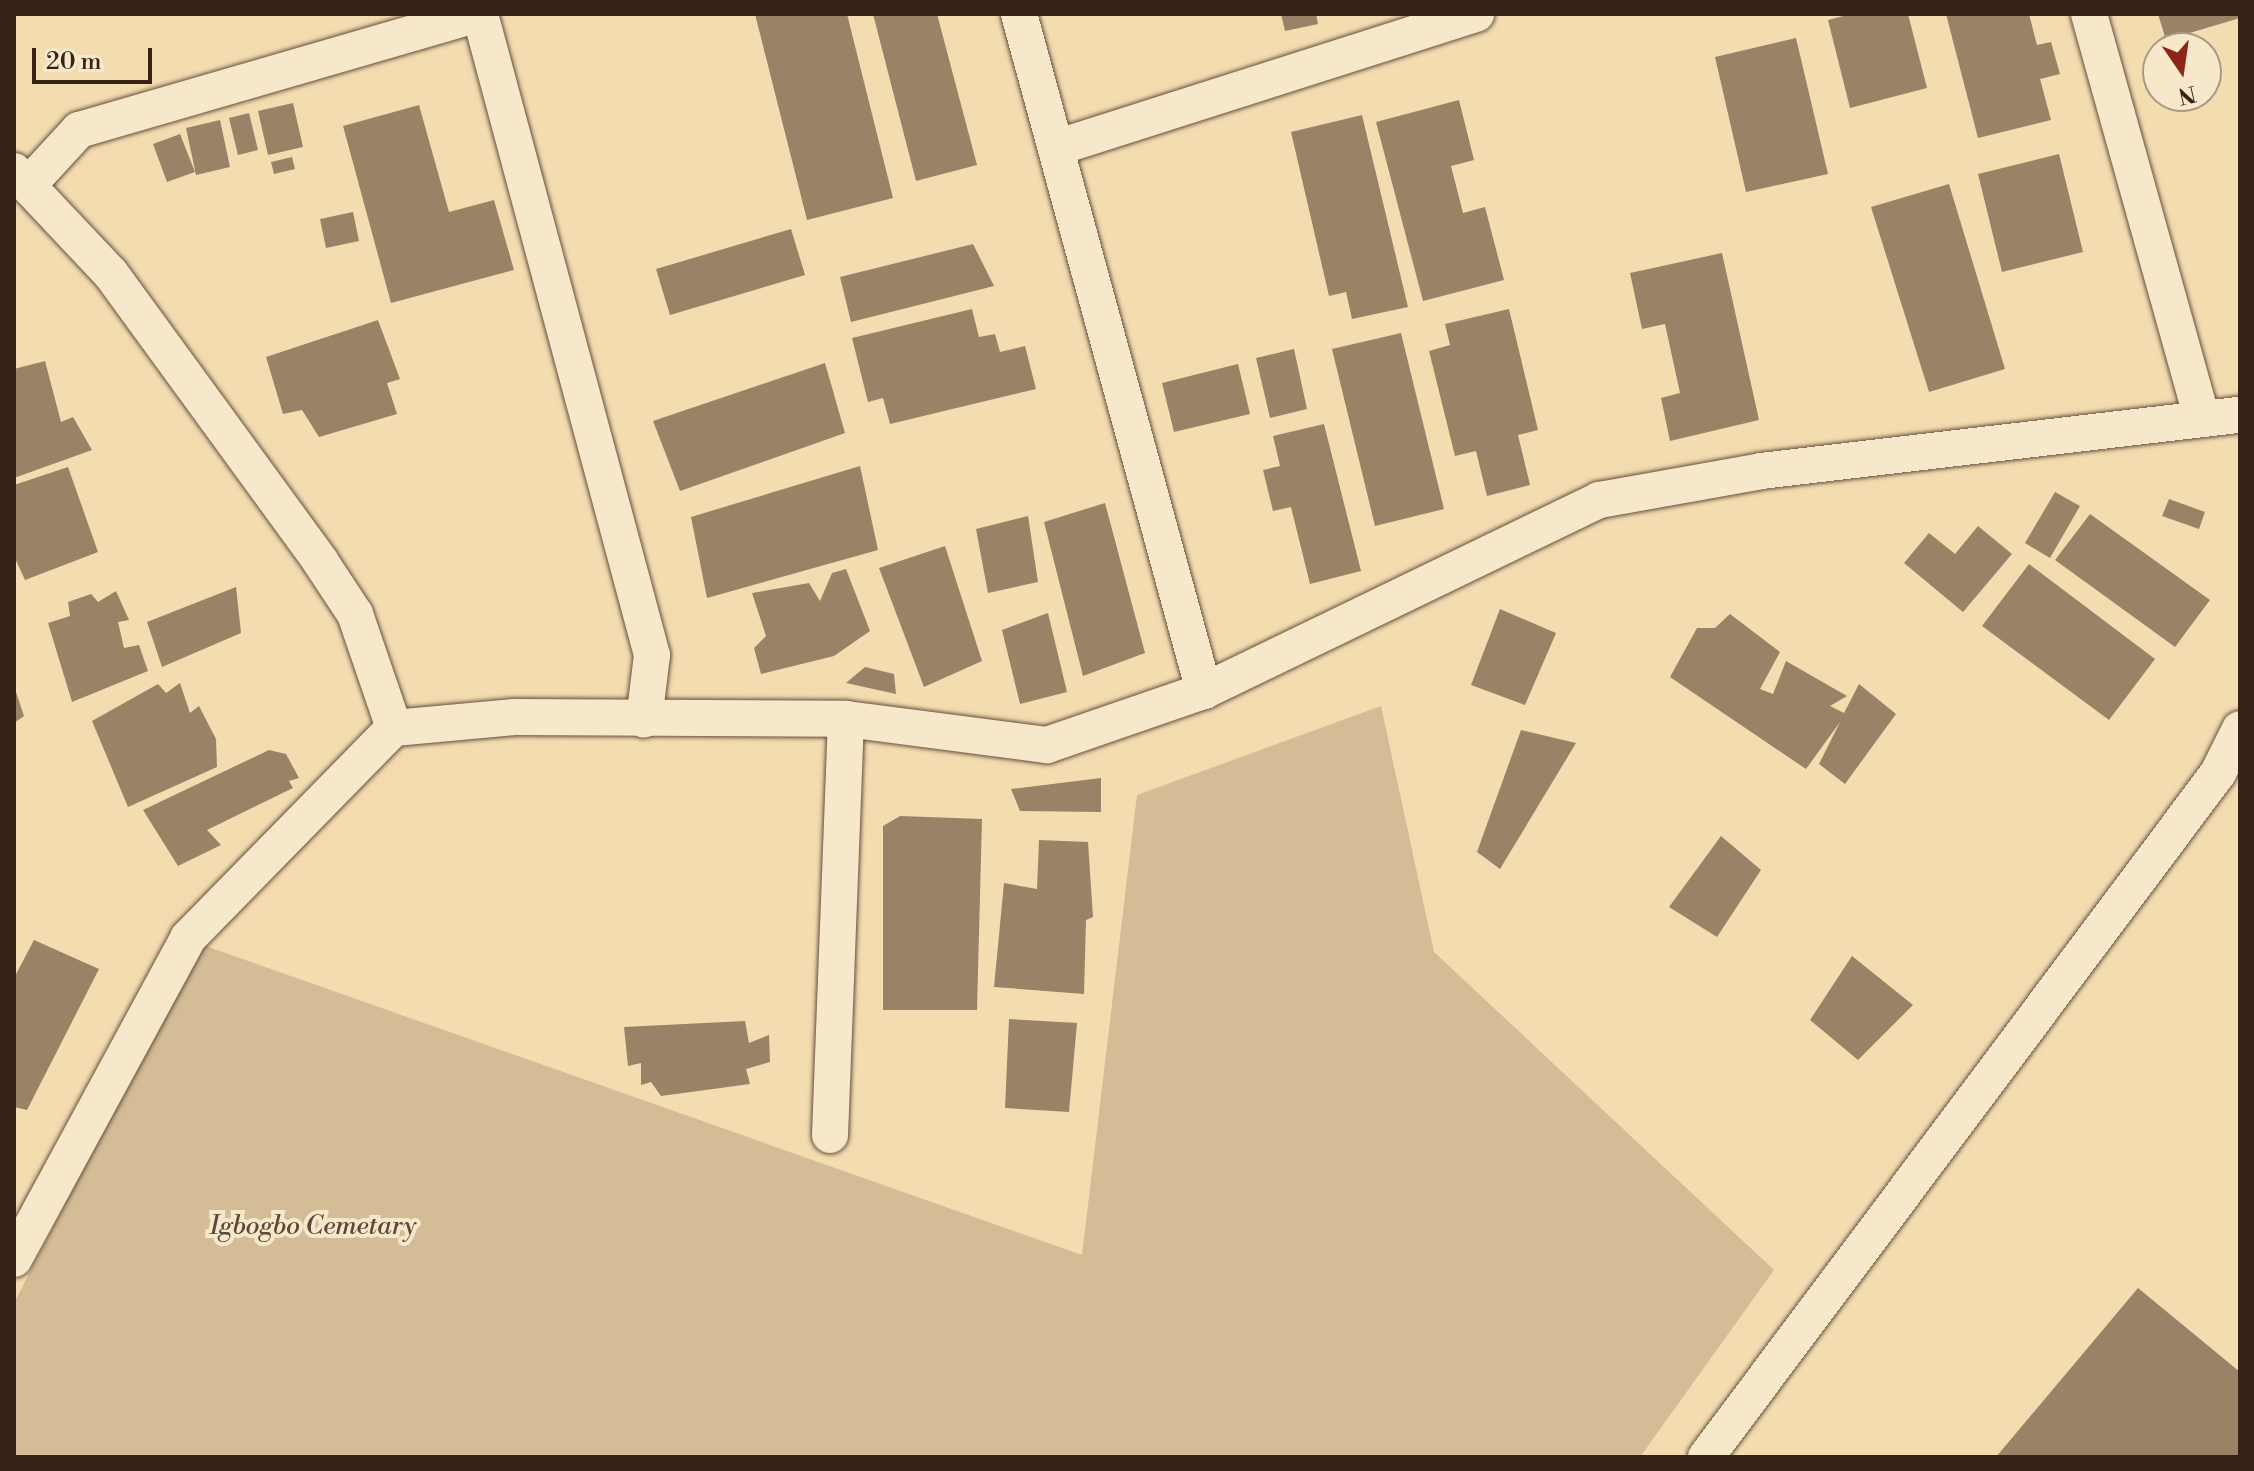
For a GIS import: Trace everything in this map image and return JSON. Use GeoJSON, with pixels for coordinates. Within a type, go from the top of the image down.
{"type":"FeatureCollection","features":[{"type":"Feature","properties":{"kind":"street"},"geometry":{"type":"LineString","coordinates":[[394,728],[355,614],[111,274],[23,177],[79,130],[479,14],[652,655],[644,720]]}},
{"type":"Feature","properties":{"kind":"street"},"geometry":{"type":"LineString","coordinates":[[1019,14],[1059,147],[1204,691]]}},
{"type":"Feature","properties":{"kind":"street"},"geometry":{"type":"LineString","coordinates":[[1059,147],[1476,14]]}},
{"type":"Feature","properties":{"kind":"street"},"geometry":{"type":"LineString","coordinates":[[2089,14],[2201,415]]}},
{"type":"Feature","properties":{"kind":"street"},"geometry":{"type":"LineString","coordinates":[[14,1259],[188,938],[394,728],[514,717],[846,719],[1047,745],[1204,691],[1599,500],[1761,471],[2201,415],[2240,415]]}},
{"type":"Feature","properties":{"kind":"street"},"geometry":{"type":"LineString","coordinates":[[830,1135],[846,719]]}},
{"type":"Feature","properties":{"kind":"street"},"geometry":{"type":"LineString","coordinates":[[1706,1457],[2218,773],[2240,729]]}},
{"type":"Feature","properties":{"kind":"green space","name":"Igbogbo Cemetary"},"geometry":{"type":"Polygon","coordinates":[[[1381,706],[1434,952],[1774,1270],[1640,1457],[14,1457],[14,1303],[200,944],[1082,1255],[1137,795],[1381,706]]]}},
{"type":"Feature","properties":{"kind":"building"},"geometry":{"type":"Polygon","coordinates":[[[755,14],[847,14],[893,198],[807,220],[755,14]]]}},
{"type":"Feature","properties":{"kind":"building"},"geometry":{"type":"Polygon","coordinates":[[[873,14],[937,14],[977,165],[916,181],[873,14]]]}},
{"type":"Feature","properties":{"kind":"building"},"geometry":{"type":"Polygon","coordinates":[[[1281,14],[1316,14],[1318,24],[1285,31],[1281,14]]]}},
{"type":"Feature","properties":{"kind":"building"},"geometry":{"type":"Polygon","coordinates":[[[1851,14],[1908,14],[1927,88],[1850,108],[1828,20],[1851,14]]]}},
{"type":"Feature","properties":{"kind":"building"},"geometry":{"type":"Polygon","coordinates":[[[1946,14],[2029,14],[2037,45],[2051,42],[2060,74],[2040,79],[2051,120],[1978,138],[1946,14]]]}},
{"type":"Feature","properties":{"kind":"building"},"geometry":{"type":"Polygon","coordinates":[[[2158,14],[2240,14],[2240,18],[2193,32],[2164,32],[2158,14]]]}},
{"type":"Feature","properties":{"kind":"building"},"geometry":{"type":"Polygon","coordinates":[[[1796,38],[1828,174],[1746,192],[1715,57],[1796,38]]]}},
{"type":"Feature","properties":{"kind":"building"},"geometry":{"type":"Polygon","coordinates":[[[1459,100],[1474,160],[1451,166],[1463,213],[1485,207],[1504,280],[1423,301],[1376,122],[1459,100]]]}},
{"type":"Feature","properties":{"kind":"building"},"geometry":{"type":"Polygon","coordinates":[[[293,103],[303,147],[268,155],[258,111],[293,103]]]}},
{"type":"Feature","properties":{"kind":"building"},"geometry":{"type":"Polygon","coordinates":[[[419,105],[449,212],[494,200],[514,270],[391,303],[343,126],[419,105]]]}},
{"type":"Feature","properties":{"kind":"building"},"geometry":{"type":"Polygon","coordinates":[[[249,113],[258,150],[238,155],[229,118],[249,113]]]}},
{"type":"Feature","properties":{"kind":"building"},"geometry":{"type":"Polygon","coordinates":[[[1362,115],[1408,307],[1352,319],[1346,292],[1329,296],[1291,132],[1362,115]]]}},
{"type":"Feature","properties":{"kind":"building"},"geometry":{"type":"Polygon","coordinates":[[[220,120],[230,167],[196,175],[186,128],[220,120]]]}},
{"type":"Feature","properties":{"kind":"building"},"geometry":{"type":"Polygon","coordinates":[[[180,134],[195,172],[167,182],[153,144],[180,134]]]}},
{"type":"Feature","properties":{"kind":"building"},"geometry":{"type":"Polygon","coordinates":[[[2059,154],[2083,252],[2002,272],[1978,174],[2059,154]]]}},
{"type":"Feature","properties":{"kind":"building"},"geometry":{"type":"Polygon","coordinates":[[[292,157],[295,169],[274,174],[271,162],[292,157]]]}},
{"type":"Feature","properties":{"kind":"building"},"geometry":{"type":"Polygon","coordinates":[[[1949,184],[2005,369],[1929,392],[1871,207],[1949,184]]]}},
{"type":"Feature","properties":{"kind":"building"},"geometry":{"type":"Polygon","coordinates":[[[353,212],[359,241],[326,248],[320,219],[353,212]]]}},
{"type":"Feature","properties":{"kind":"building"},"geometry":{"type":"Polygon","coordinates":[[[791,229],[805,275],[670,315],[656,269],[791,229]]]}},
{"type":"Feature","properties":{"kind":"building"},"geometry":{"type":"Polygon","coordinates":[[[973,244],[994,286],[851,322],[840,277],[973,244]]]}},
{"type":"Feature","properties":{"kind":"building"},"geometry":{"type":"Polygon","coordinates":[[[1722,253],[1759,420],[1670,441],[1661,398],[1680,393],[1665,324],[1642,329],[1630,273],[1722,253]]]}},
{"type":"Feature","properties":{"kind":"building"},"geometry":{"type":"Polygon","coordinates":[[[972,309],[979,337],[995,334],[1000,352],[1025,346],[1036,389],[890,424],[883,398],[868,402],[852,338],[972,309]]]}},
{"type":"Feature","properties":{"kind":"building"},"geometry":{"type":"Polygon","coordinates":[[[1509,309],[1538,430],[1518,435],[1530,485],[1487,496],[1476,451],[1455,456],[1429,351],[1450,345],[1445,324],[1509,309]]]}},
{"type":"Feature","properties":{"kind":"building"},"geometry":{"type":"Polygon","coordinates":[[[378,320],[400,379],[387,383],[397,414],[319,437],[302,410],[283,414],[266,357],[378,320]]]}},
{"type":"Feature","properties":{"kind":"building"},"geometry":{"type":"Polygon","coordinates":[[[1401,333],[1444,509],[1375,526],[1332,349],[1401,333]]]}},
{"type":"Feature","properties":{"kind":"building"},"geometry":{"type":"Polygon","coordinates":[[[1294,349],[1307,409],[1270,418],[1256,358],[1294,349]]]}},
{"type":"Feature","properties":{"kind":"building"},"geometry":{"type":"Polygon","coordinates":[[[45,361],[61,422],[73,417],[92,450],[14,478],[14,369],[45,361]]]}},
{"type":"Feature","properties":{"kind":"building"},"geometry":{"type":"Polygon","coordinates":[[[825,363],[845,433],[680,491],[653,421],[825,363]]]}},
{"type":"Feature","properties":{"kind":"building"},"geometry":{"type":"Polygon","coordinates":[[[1238,364],[1250,414],[1174,432],[1162,383],[1238,364]]]}},
{"type":"Feature","properties":{"kind":"building"},"geometry":{"type":"Polygon","coordinates":[[[1324,424],[1361,571],[1310,584],[1291,507],[1273,511],[1263,470],[1280,466],[1273,436],[1324,424]]]}},
{"type":"Feature","properties":{"kind":"building"},"geometry":{"type":"Polygon","coordinates":[[[860,466],[878,550],[707,598],[691,517],[860,466]]]}},
{"type":"Feature","properties":{"kind":"building"},"geometry":{"type":"Polygon","coordinates":[[[68,467],[98,552],[25,580],[14,556],[14,485],[68,467]]]}},
{"type":"Feature","properties":{"kind":"building"},"geometry":{"type":"Polygon","coordinates":[[[2055,492],[2080,506],[2050,558],[2025,543],[2055,492]]]}},
{"type":"Feature","properties":{"kind":"building"},"geometry":{"type":"Polygon","coordinates":[[[2169,499],[2205,512],[2199,529],[2162,516],[2169,499]]]}},
{"type":"Feature","properties":{"kind":"building"},"geometry":{"type":"Polygon","coordinates":[[[1105,503],[1145,653],[1083,676],[1044,522],[1105,503]]]}},
{"type":"Feature","properties":{"kind":"building"},"geometry":{"type":"Polygon","coordinates":[[[2090,514],[2210,600],[2175,647],[2055,560],[2090,514]]]}},
{"type":"Feature","properties":{"kind":"building"},"geometry":{"type":"Polygon","coordinates":[[[1028,516],[1038,582],[988,593],[976,529],[1028,516]]]}},
{"type":"Feature","properties":{"kind":"building"},"geometry":{"type":"Polygon","coordinates":[[[1978,526],[2012,554],[1963,612],[1904,563],[1929,533],[1955,554],[1978,526]]]}},
{"type":"Feature","properties":{"kind":"building"},"geometry":{"type":"Polygon","coordinates":[[[945,546],[982,661],[924,687],[879,568],[945,546]]]}},
{"type":"Feature","properties":{"kind":"building"},"geometry":{"type":"Polygon","coordinates":[[[2029,564],[2155,659],[2109,720],[1982,626],[2029,564]]]}},
{"type":"Feature","properties":{"kind":"building"},"geometry":{"type":"Polygon","coordinates":[[[846,569],[870,631],[834,656],[761,674],[754,648],[766,636],[752,593],[809,583],[820,601],[832,573],[846,569]]]}},
{"type":"Feature","properties":{"kind":"building"},"geometry":{"type":"Polygon","coordinates":[[[236,587],[241,633],[162,667],[147,622],[236,587]]]}},
{"type":"Feature","properties":{"kind":"building"},"geometry":{"type":"Polygon","coordinates":[[[116,591],[129,620],[118,622],[124,648],[139,645],[148,671],[72,702],[48,623],[70,616],[68,602],[91,594],[98,602],[116,591]]]}},
{"type":"Feature","properties":{"kind":"building"},"geometry":{"type":"Polygon","coordinates":[[[1500,609],[1556,633],[1525,705],[1471,685],[1500,609]]]}},
{"type":"Feature","properties":{"kind":"building"},"geometry":{"type":"Polygon","coordinates":[[[1048,613],[1067,692],[1020,704],[1002,630],[1048,613]]]}},
{"type":"Feature","properties":{"kind":"building"},"geometry":{"type":"Polygon","coordinates":[[[1730,614],[1780,652],[1760,689],[1773,694],[1786,661],[1847,696],[1830,706],[1844,713],[1859,684],[1896,714],[1845,784],[1819,764],[1840,722],[1806,769],[1670,677],[1697,628],[1715,628],[1730,614]]]}},
{"type":"Feature","properties":{"kind":"building"},"geometry":{"type":"Polygon","coordinates":[[[865,667],[894,674],[896,694],[846,683],[865,667]]]}},
{"type":"Feature","properties":{"kind":"building"},"geometry":{"type":"Polygon","coordinates":[[[180,683],[190,713],[199,706],[216,739],[217,767],[128,807],[92,721],[158,684],[166,693],[180,683]]]}},
{"type":"Feature","properties":{"kind":"building"},"geometry":{"type":"Polygon","coordinates":[[[14,686],[24,716],[14,723],[14,686]]]}},
{"type":"Feature","properties":{"kind":"building"},"geometry":{"type":"Polygon","coordinates":[[[1521,730],[1576,743],[1500,869],[1477,852],[1521,730]]]}},
{"type":"Feature","properties":{"kind":"building"},"geometry":{"type":"Polygon","coordinates":[[[269,750],[286,754],[299,778],[289,781],[293,788],[207,830],[221,845],[178,866],[143,810],[269,750]]]}},
{"type":"Feature","properties":{"kind":"building"},"geometry":{"type":"Polygon","coordinates":[[[1101,778],[1101,812],[1020,811],[1011,789],[1101,778]]]}},
{"type":"Feature","properties":{"kind":"building"},"geometry":{"type":"Polygon","coordinates":[[[900,816],[982,819],[977,1010],[883,1010],[883,826],[900,816]]]}},
{"type":"Feature","properties":{"kind":"building"},"geometry":{"type":"Polygon","coordinates":[[[1721,836],[1761,870],[1717,937],[1669,907],[1721,836]]]}},
{"type":"Feature","properties":{"kind":"building"},"geometry":{"type":"Polygon","coordinates":[[[1039,840],[1088,842],[1093,917],[1086,920],[1084,994],[994,987],[1004,883],[1037,889],[1039,840]]]}},
{"type":"Feature","properties":{"kind":"building"},"geometry":{"type":"Polygon","coordinates":[[[34,940],[99,969],[27,1110],[14,1107],[14,978],[34,940]]]}},
{"type":"Feature","properties":{"kind":"building"},"geometry":{"type":"Polygon","coordinates":[[[1852,956],[1913,1005],[1858,1060],[1810,1020],[1852,956]]]}},
{"type":"Feature","properties":{"kind":"building"},"geometry":{"type":"Polygon","coordinates":[[[1009,1019],[1077,1023],[1069,1112],[1005,1108],[1009,1019]]]}},
{"type":"Feature","properties":{"kind":"building"},"geometry":{"type":"Polygon","coordinates":[[[745,1021],[749,1043],[769,1035],[770,1062],[746,1069],[750,1084],[661,1096],[651,1082],[641,1085],[641,1063],[628,1066],[624,1027],[745,1021]]]}},
{"type":"Feature","properties":{"kind":"building"},"geometry":{"type":"Polygon","coordinates":[[[2138,1288],[2240,1372],[2240,1457],[1996,1457],[2138,1288]]]}}]}
